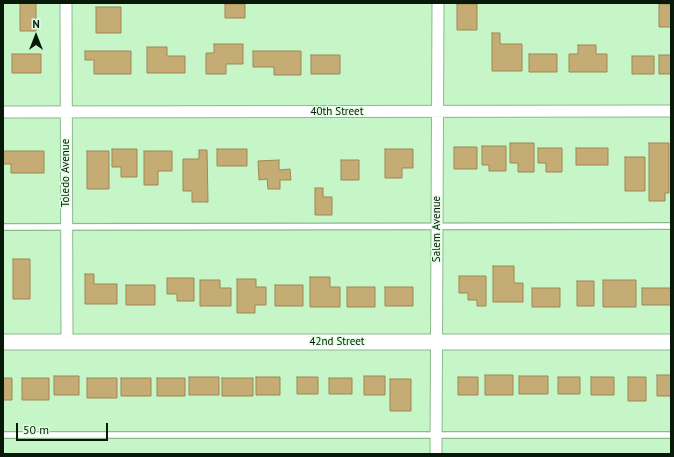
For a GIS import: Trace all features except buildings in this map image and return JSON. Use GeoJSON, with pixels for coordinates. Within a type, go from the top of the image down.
{"type":"FeatureCollection","features":[{"type":"Feature","properties":{"kind":"street","name":"Toledo Avenue"},"geometry":{"type":"LineString","coordinates":[[66,3],[67,342]]}},
{"type":"Feature","properties":{"kind":"street","name":"Salem Avenue"},"geometry":{"type":"LineString","coordinates":[[436,454],[438,3]]}},
{"type":"Feature","properties":{"kind":"street","name":"40th Street"},"geometry":{"type":"LineString","coordinates":[[3,112],[671,111]]}},
{"type":"Feature","properties":{"kind":"street","name":"42nd Street"},"geometry":{"type":"LineString","coordinates":[[3,342],[671,342]]}},
{"type":"Feature","properties":{"kind":"lane"},"geometry":{"type":"LineString","coordinates":[[3,227],[671,226]]}},
{"type":"Feature","properties":{"kind":"lane"},"geometry":{"type":"LineString","coordinates":[[3,435],[671,435]]}}]}
